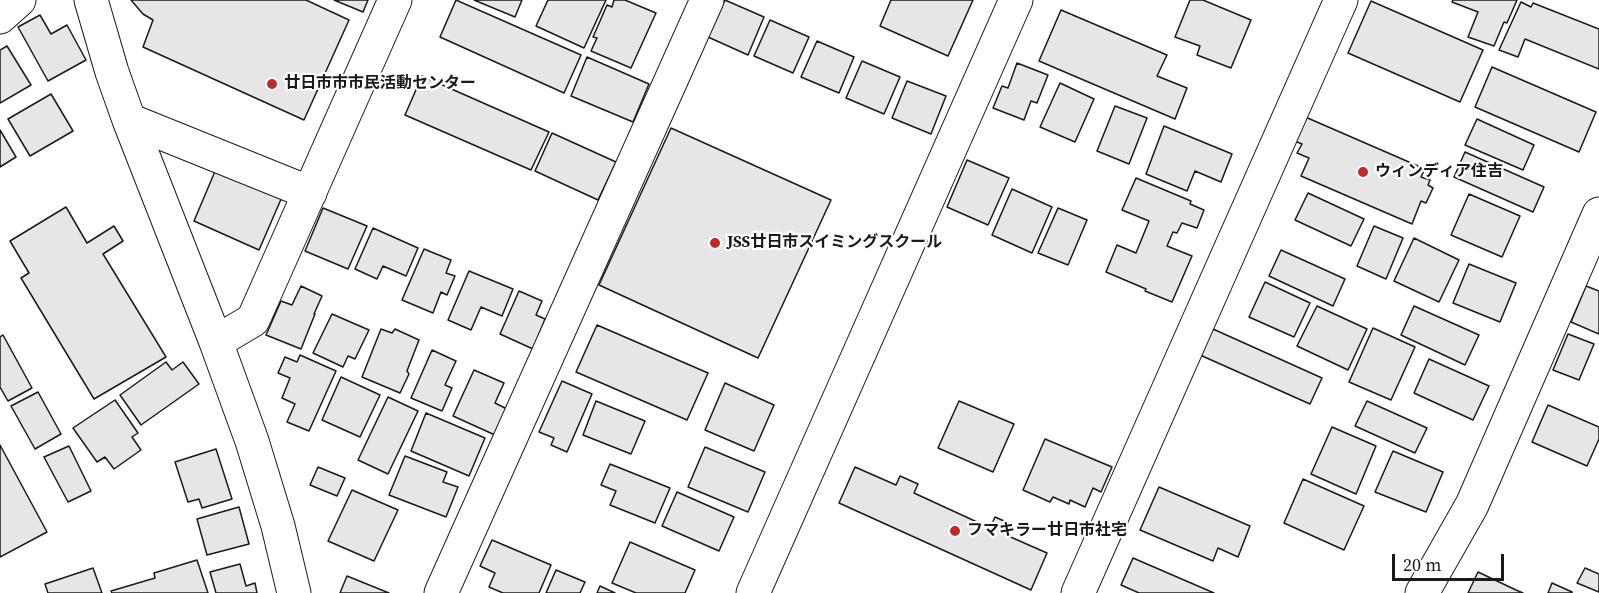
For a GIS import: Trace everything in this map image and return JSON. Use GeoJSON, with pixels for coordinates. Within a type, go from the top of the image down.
{"type":"FeatureCollection","features":[{"type":"Feature","properties":{"kind":"street"},"geometry":{"type":"LineString","coordinates":[[0,17],[19,0]]}},
{"type":"Feature","properties":{"kind":"street"},"geometry":{"type":"LineString","coordinates":[[91,0],[129,120],[216,342],[252,441],[278,526],[294,593]]}},
{"type":"Feature","properties":{"kind":"street"},"geometry":{"type":"LineString","coordinates":[[216,342],[253,321],[395,0]]}},
{"type":"Feature","properties":{"kind":"street"},"geometry":{"type":"LineString","coordinates":[[441,593],[707,0]]}},
{"type":"Feature","properties":{"kind":"street"},"geometry":{"type":"LineString","coordinates":[[753,593],[1016,0]]}},
{"type":"Feature","properties":{"kind":"street"},"geometry":{"type":"LineString","coordinates":[[1078,593],[1341,0]]}},
{"type":"Feature","properties":{"kind":"street"},"geometry":{"type":"LineString","coordinates":[[129,120],[310,193]]}},
{"type":"Feature","properties":{"kind":"street"},"geometry":{"type":"LineString","coordinates":[[1422,593],[1472,506],[1599,214]]}},
{"type":"Feature","properties":{"kind":"building","name":"廿日市市市民活動センター"},"geometry":{"type":"Polygon","coordinates":[[[131,0],[306,0],[349,20],[304,120],[143,47],[153,20],[143,14],[131,0]]]}},
{"type":"Feature","properties":{"kind":"building"},"geometry":{"type":"Polygon","coordinates":[[[334,0],[368,0],[363,12],[334,0]]]}},
{"type":"Feature","properties":{"kind":"building"},"geometry":{"type":"Polygon","coordinates":[[[456,0],[581,55],[564,93],[440,37],[456,0]]]}},
{"type":"Feature","properties":{"kind":"building"},"geometry":{"type":"Polygon","coordinates":[[[474,0],[522,0],[515,17],[474,0]]]}},
{"type":"Feature","properties":{"kind":"building"},"geometry":{"type":"Polygon","coordinates":[[[548,0],[606,0],[584,48],[536,26],[548,0]]]}},
{"type":"Feature","properties":{"kind":"building"},"geometry":{"type":"Polygon","coordinates":[[[614,0],[625,0],[656,13],[631,68],[591,51],[597,38],[593,37],[607,5],[612,7],[614,0]]]}},
{"type":"Feature","properties":{"kind":"building"},"geometry":{"type":"Polygon","coordinates":[[[725,0],[764,17],[748,55],[708,37],[725,0]]]}},
{"type":"Feature","properties":{"kind":"building"},"geometry":{"type":"Polygon","coordinates":[[[891,0],[973,0],[948,56],[880,26],[891,0]]]}},
{"type":"Feature","properties":{"kind":"building"},"geometry":{"type":"Polygon","coordinates":[[[1190,0],[1203,0],[1251,20],[1231,68],[1197,55],[1200,46],[1175,37],[1190,0]]]}},
{"type":"Feature","properties":{"kind":"building"},"geometry":{"type":"Polygon","coordinates":[[[1453,0],[1517,0],[1494,46],[1468,37],[1478,12],[1452,2],[1453,0]]]}},
{"type":"Feature","properties":{"kind":"building"},"geometry":{"type":"Polygon","coordinates":[[[1371,1],[1483,50],[1460,102],[1348,53],[1371,1]]]}},
{"type":"Feature","properties":{"kind":"building"},"geometry":{"type":"Polygon","coordinates":[[[1521,2],[1531,7],[1533,3],[1599,29],[1599,69],[1525,39],[1518,57],[1499,50],[1521,2]]]}},
{"type":"Feature","properties":{"kind":"building"},"geometry":{"type":"Polygon","coordinates":[[[1061,10],[1167,55],[1157,76],[1187,88],[1175,119],[1039,61],[1061,10]]]}},
{"type":"Feature","properties":{"kind":"building"},"geometry":{"type":"Polygon","coordinates":[[[40,15],[51,34],[67,25],[86,60],[48,81],[18,27],[40,15]]]}},
{"type":"Feature","properties":{"kind":"building"},"geometry":{"type":"Polygon","coordinates":[[[770,20],[809,37],[793,73],[754,56],[770,20]]]}},
{"type":"Feature","properties":{"kind":"building"},"geometry":{"type":"Polygon","coordinates":[[[817,41],[854,57],[839,93],[801,77],[817,41]]]}},
{"type":"Feature","properties":{"kind":"building"},"geometry":{"type":"Polygon","coordinates":[[[7,46],[31,85],[0,103],[0,50],[7,46]]]}},
{"type":"Feature","properties":{"kind":"building"},"geometry":{"type":"Polygon","coordinates":[[[587,57],[649,84],[633,122],[571,96],[587,57]]]}},
{"type":"Feature","properties":{"kind":"building"},"geometry":{"type":"Polygon","coordinates":[[[862,61],[900,77],[884,114],[846,98],[862,61]]]}},
{"type":"Feature","properties":{"kind":"building"},"geometry":{"type":"Polygon","coordinates":[[[1017,63],[1048,75],[1037,103],[1031,101],[1024,120],[993,108],[1002,86],[1008,88],[1017,63]]]}},
{"type":"Feature","properties":{"kind":"building"},"geometry":{"type":"Polygon","coordinates":[[[1492,67],[1596,112],[1579,152],[1475,107],[1492,67]]]}},
{"type":"Feature","properties":{"kind":"building"},"geometry":{"type":"Polygon","coordinates":[[[422,76],[549,132],[531,170],[405,115],[422,76]]]}},
{"type":"Feature","properties":{"kind":"building"},"geometry":{"type":"Polygon","coordinates":[[[907,81],[946,96],[931,134],[892,118],[907,81]]]}},
{"type":"Feature","properties":{"kind":"building"},"geometry":{"type":"Polygon","coordinates":[[[1060,83],[1094,99],[1075,142],[1040,127],[1060,83]]]}},
{"type":"Feature","properties":{"kind":"building"},"geometry":{"type":"Polygon","coordinates":[[[51,94],[73,131],[30,156],[8,119],[51,94]]]}},
{"type":"Feature","properties":{"kind":"building"},"geometry":{"type":"Polygon","coordinates":[[[1115,106],[1147,118],[1129,164],[1097,151],[1115,106]]]}},
{"type":"Feature","properties":{"kind":"building","name":"ウィンディア住吉"},"geometry":{"type":"Polygon","coordinates":[[[1303,116],[1425,169],[1421,177],[1430,180],[1428,185],[1433,188],[1426,203],[1421,201],[1412,224],[1301,176],[1309,158],[1297,153],[1302,144],[1292,140],[1303,116]]]}},
{"type":"Feature","properties":{"kind":"building"},"geometry":{"type":"Polygon","coordinates":[[[1477,119],[1534,145],[1523,170],[1465,145],[1477,119]]]}},
{"type":"Feature","properties":{"kind":"building"},"geometry":{"type":"Polygon","coordinates":[[[1164,126],[1232,154],[1221,182],[1195,171],[1187,191],[1146,174],[1164,126]]]}},
{"type":"Feature","properties":{"kind":"building","name":"JSS廿日市スイミングスクール"},"geometry":{"type":"Polygon","coordinates":[[[671,128],[831,200],[758,358],[599,285],[671,128]]]}},
{"type":"Feature","properties":{"kind":"building"},"geometry":{"type":"Polygon","coordinates":[[[0,130],[16,157],[0,167],[0,130]]]}},
{"type":"Feature","properties":{"kind":"building"},"geometry":{"type":"Polygon","coordinates":[[[552,133],[616,162],[598,200],[535,171],[552,133]]]}},
{"type":"Feature","properties":{"kind":"building"},"geometry":{"type":"Polygon","coordinates":[[[1465,152],[1544,187],[1533,212],[1454,177],[1465,152]]]}},
{"type":"Feature","properties":{"kind":"building"},"geometry":{"type":"Polygon","coordinates":[[[967,160],[1009,178],[988,225],[947,207],[967,160]]]}},
{"type":"Feature","properties":{"kind":"building"},"geometry":{"type":"Polygon","coordinates":[[[216,169],[282,197],[259,250],[194,221],[216,169]]]}},
{"type":"Feature","properties":{"kind":"building"},"geometry":{"type":"Polygon","coordinates":[[[1136,178],[1191,201],[1190,204],[1204,210],[1197,228],[1182,223],[1177,233],[1173,232],[1167,246],[1192,256],[1172,302],[1106,272],[1117,245],[1136,253],[1149,221],[1122,210],[1136,178]]]}},
{"type":"Feature","properties":{"kind":"building"},"geometry":{"type":"Polygon","coordinates":[[[1012,189],[1052,207],[1032,253],[992,235],[1012,189]]]}},
{"type":"Feature","properties":{"kind":"building"},"geometry":{"type":"Polygon","coordinates":[[[1308,193],[1364,219],[1351,246],[1295,220],[1308,193]]]}},
{"type":"Feature","properties":{"kind":"building"},"geometry":{"type":"Polygon","coordinates":[[[1469,194],[1520,216],[1502,257],[1451,235],[1469,194]]]}},
{"type":"Feature","properties":{"kind":"building"},"geometry":{"type":"Polygon","coordinates":[[[66,207],[87,243],[114,226],[123,241],[103,254],[166,357],[94,399],[21,278],[29,273],[10,241],[66,207]]]}},
{"type":"Feature","properties":{"kind":"building"},"geometry":{"type":"Polygon","coordinates":[[[323,208],[367,226],[348,269],[305,251],[323,208]]]}},
{"type":"Feature","properties":{"kind":"building"},"geometry":{"type":"Polygon","coordinates":[[[1058,208],[1087,220],[1068,265],[1038,253],[1058,208]]]}},
{"type":"Feature","properties":{"kind":"building"},"geometry":{"type":"Polygon","coordinates":[[[1374,226],[1403,238],[1386,279],[1357,266],[1374,226]]]}},
{"type":"Feature","properties":{"kind":"building"},"geometry":{"type":"Polygon","coordinates":[[[373,228],[418,248],[406,276],[383,266],[377,279],[355,269],[373,228]]]}},
{"type":"Feature","properties":{"kind":"building"},"geometry":{"type":"Polygon","coordinates":[[[1414,238],[1459,260],[1439,302],[1394,281],[1414,238]]]}},
{"type":"Feature","properties":{"kind":"building"},"geometry":{"type":"Polygon","coordinates":[[[424,249],[451,260],[446,273],[455,276],[447,295],[441,292],[433,313],[402,300],[424,249]]]}},
{"type":"Feature","properties":{"kind":"building"},"geometry":{"type":"Polygon","coordinates":[[[1281,250],[1345,279],[1333,306],[1269,276],[1281,250]]]}},
{"type":"Feature","properties":{"kind":"building"},"geometry":{"type":"Polygon","coordinates":[[[1469,264],[1516,283],[1500,322],[1453,303],[1469,264]]]}},
{"type":"Feature","properties":{"kind":"building"},"geometry":{"type":"Polygon","coordinates":[[[469,271],[513,289],[502,316],[481,307],[471,330],[448,320],[469,271]]]}},
{"type":"Feature","properties":{"kind":"building"},"geometry":{"type":"Polygon","coordinates":[[[1265,282],[1310,303],[1294,337],[1249,317],[1265,282]]]}},
{"type":"Feature","properties":{"kind":"building"},"geometry":{"type":"Polygon","coordinates":[[[301,286],[322,296],[301,349],[266,335],[281,301],[292,305],[301,286]]]}},
{"type":"Feature","properties":{"kind":"building"},"geometry":{"type":"Polygon","coordinates":[[[1586,286],[1599,291],[1599,334],[1571,322],[1586,286]]]}},
{"type":"Feature","properties":{"kind":"building"},"geometry":{"type":"Polygon","coordinates":[[[519,291],[542,301],[536,315],[545,319],[533,349],[500,334],[519,291]]]}},
{"type":"Feature","properties":{"kind":"building"},"geometry":{"type":"Polygon","coordinates":[[[1317,306],[1367,329],[1348,370],[1297,346],[1317,306]]]}},
{"type":"Feature","properties":{"kind":"building"},"geometry":{"type":"Polygon","coordinates":[[[1414,306],[1479,335],[1465,365],[1401,335],[1414,306]]]}},
{"type":"Feature","properties":{"kind":"building"},"geometry":{"type":"Polygon","coordinates":[[[332,314],[369,330],[355,359],[348,356],[343,367],[313,353],[332,314]]]}},
{"type":"Feature","properties":{"kind":"building"},"geometry":{"type":"Polygon","coordinates":[[[597,325],[708,373],[687,420],[576,372],[597,325]]]}},
{"type":"Feature","properties":{"kind":"building"},"geometry":{"type":"Polygon","coordinates":[[[1373,328],[1415,347],[1391,400],[1349,382],[1373,328]]]}},
{"type":"Feature","properties":{"kind":"building"},"geometry":{"type":"Polygon","coordinates":[[[381,329],[392,333],[395,329],[419,340],[407,371],[409,374],[400,393],[362,377],[381,329]]]}},
{"type":"Feature","properties":{"kind":"building"},"geometry":{"type":"Polygon","coordinates":[[[1213,329],[1322,378],[1310,404],[1200,355],[1213,329]]]}},
{"type":"Feature","properties":{"kind":"building"},"geometry":{"type":"Polygon","coordinates":[[[1568,334],[1594,344],[1579,380],[1553,370],[1568,334]]]}},
{"type":"Feature","properties":{"kind":"building"},"geometry":{"type":"Polygon","coordinates":[[[3,335],[32,388],[8,401],[0,387],[0,337],[3,335]]]}},
{"type":"Feature","properties":{"kind":"building"},"geometry":{"type":"Polygon","coordinates":[[[432,350],[456,361],[445,385],[452,388],[442,411],[411,398],[432,350]]]}},
{"type":"Feature","properties":{"kind":"building"},"geometry":{"type":"Polygon","coordinates":[[[300,355],[336,371],[309,431],[287,422],[295,404],[282,398],[290,378],[278,373],[285,357],[297,362],[300,355]]]}},
{"type":"Feature","properties":{"kind":"building"},"geometry":{"type":"Polygon","coordinates":[[[1429,359],[1489,386],[1473,420],[1414,393],[1429,359]]]}},
{"type":"Feature","properties":{"kind":"building"},"geometry":{"type":"Polygon","coordinates":[[[166,362],[172,370],[183,362],[199,384],[141,425],[120,395],[166,362]]]}},
{"type":"Feature","properties":{"kind":"building"},"geometry":{"type":"Polygon","coordinates":[[[474,370],[504,383],[495,403],[507,409],[495,435],[453,416],[474,370]]]}},
{"type":"Feature","properties":{"kind":"building"},"geometry":{"type":"Polygon","coordinates":[[[341,377],[380,395],[360,437],[322,420],[341,377]]]}},
{"type":"Feature","properties":{"kind":"building"},"geometry":{"type":"Polygon","coordinates":[[[562,381],[592,394],[567,452],[551,445],[554,438],[539,432],[562,381]]]}},
{"type":"Feature","properties":{"kind":"building"},"geometry":{"type":"Polygon","coordinates":[[[725,383],[774,405],[754,451],[705,430],[725,383]]]}},
{"type":"Feature","properties":{"kind":"building"},"geometry":{"type":"Polygon","coordinates":[[[38,392],[61,434],[35,449],[11,406],[38,392]]]}},
{"type":"Feature","properties":{"kind":"building"},"geometry":{"type":"Polygon","coordinates":[[[388,397],[418,411],[388,474],[358,460],[388,397]]]}},
{"type":"Feature","properties":{"kind":"building"},"geometry":{"type":"Polygon","coordinates":[[[115,400],[138,433],[132,437],[141,450],[114,469],[105,457],[97,462],[73,428],[115,400]]]}},
{"type":"Feature","properties":{"kind":"building"},"geometry":{"type":"Polygon","coordinates":[[[596,401],[645,421],[631,454],[583,435],[596,401]]]}},
{"type":"Feature","properties":{"kind":"building"},"geometry":{"type":"Polygon","coordinates":[[[959,401],[1014,424],[993,472],[938,448],[959,401]]]}},
{"type":"Feature","properties":{"kind":"building"},"geometry":{"type":"Polygon","coordinates":[[[1367,401],[1427,428],[1415,453],[1355,426],[1367,401]]]}},
{"type":"Feature","properties":{"kind":"building"},"geometry":{"type":"Polygon","coordinates":[[[1548,405],[1599,427],[1599,439],[1587,466],[1532,442],[1548,405]]]}},
{"type":"Feature","properties":{"kind":"building"},"geometry":{"type":"Polygon","coordinates":[[[426,413],[485,438],[469,476],[411,451],[426,413]]]}},
{"type":"Feature","properties":{"kind":"building"},"geometry":{"type":"Polygon","coordinates":[[[1332,427],[1376,446],[1356,494],[1311,474],[1332,427]]]}},
{"type":"Feature","properties":{"kind":"building"},"geometry":{"type":"Polygon","coordinates":[[[1045,439],[1112,467],[1101,492],[1093,488],[1085,507],[1070,500],[1069,504],[1053,497],[1050,502],[1023,490],[1045,439]]]}},
{"type":"Feature","properties":{"kind":"building"},"geometry":{"type":"Polygon","coordinates":[[[0,445],[47,532],[0,557],[0,445]]]}},
{"type":"Feature","properties":{"kind":"building"},"geometry":{"type":"Polygon","coordinates":[[[69,446],[91,491],[68,502],[44,457],[69,446]]]}},
{"type":"Feature","properties":{"kind":"building"},"geometry":{"type":"Polygon","coordinates":[[[705,447],[765,472],[748,512],[688,487],[705,447]]]}},
{"type":"Feature","properties":{"kind":"building"},"geometry":{"type":"Polygon","coordinates":[[[216,449],[232,499],[202,508],[199,499],[188,502],[175,462],[216,449]]]}},
{"type":"Feature","properties":{"kind":"building"},"geometry":{"type":"Polygon","coordinates":[[[1393,451],[1443,472],[1426,512],[1375,492],[1393,451]]]}},
{"type":"Feature","properties":{"kind":"building"},"geometry":{"type":"Polygon","coordinates":[[[405,456],[447,472],[443,482],[458,487],[446,517],[389,495],[405,456]]]}},
{"type":"Feature","properties":{"kind":"building"},"geometry":{"type":"Polygon","coordinates":[[[610,464],[670,488],[655,523],[610,505],[616,491],[601,485],[610,464]]]}},
{"type":"Feature","properties":{"kind":"building"},"geometry":{"type":"Polygon","coordinates":[[[318,467],[345,478],[337,496],[310,485],[318,467]]]}},
{"type":"Feature","properties":{"kind":"building","name":"フマキラー廿日市社宅"},"geometry":{"type":"Polygon","coordinates":[[[855,467],[896,485],[900,476],[918,484],[914,493],[990,528],[995,517],[1011,524],[1006,535],[1047,553],[1031,590],[839,503],[855,467]]]}},
{"type":"Feature","properties":{"kind":"building"},"geometry":{"type":"Polygon","coordinates":[[[1303,479],[1364,506],[1344,550],[1284,523],[1303,479]]]}},
{"type":"Feature","properties":{"kind":"building"},"geometry":{"type":"Polygon","coordinates":[[[1159,487],[1250,526],[1238,557],[1218,548],[1213,561],[1140,530],[1159,487]]]}},
{"type":"Feature","properties":{"kind":"building"},"geometry":{"type":"Polygon","coordinates":[[[352,490],[398,510],[374,561],[328,541],[352,490]]]}},
{"type":"Feature","properties":{"kind":"building"},"geometry":{"type":"Polygon","coordinates":[[[677,492],[734,517],[719,551],[662,526],[677,492]]]}},
{"type":"Feature","properties":{"kind":"building"},"geometry":{"type":"Polygon","coordinates":[[[239,507],[249,544],[207,555],[197,519],[239,507]]]}},
{"type":"Feature","properties":{"kind":"building"},"geometry":{"type":"Polygon","coordinates":[[[492,540],[551,565],[539,593],[503,593],[489,587],[495,573],[480,566],[492,540]]]}},
{"type":"Feature","properties":{"kind":"building"},"geometry":{"type":"Polygon","coordinates":[[[630,542],[695,570],[685,593],[636,593],[612,583],[630,542]]]}},
{"type":"Feature","properties":{"kind":"building"},"geometry":{"type":"Polygon","coordinates":[[[1133,558],[1214,593],[1139,593],[1121,585],[1133,558]]]}},
{"type":"Feature","properties":{"kind":"building"},"geometry":{"type":"Polygon","coordinates":[[[197,560],[208,593],[112,593],[111,591],[155,578],[154,573],[197,560]]]}},
{"type":"Feature","properties":{"kind":"building"},"geometry":{"type":"Polygon","coordinates":[[[240,564],[246,586],[255,583],[257,593],[216,593],[210,572],[240,564]]]}},
{"type":"Feature","properties":{"kind":"building"},"geometry":{"type":"Polygon","coordinates":[[[93,568],[102,593],[48,593],[45,584],[93,568]]]}},
{"type":"Feature","properties":{"kind":"building"},"geometry":{"type":"Polygon","coordinates":[[[1585,568],[1599,574],[1599,592],[1577,583],[1585,568]]]}},
{"type":"Feature","properties":{"kind":"building"},"geometry":{"type":"Polygon","coordinates":[[[556,570],[585,582],[580,593],[546,593],[556,570]]]}},
{"type":"Feature","properties":{"kind":"building"},"geometry":{"type":"Polygon","coordinates":[[[1478,572],[1516,590],[1523,593],[1468,593],[1478,572]]]}},
{"type":"Feature","properties":{"kind":"building"},"geometry":{"type":"Polygon","coordinates":[[[347,576],[389,593],[340,593],[347,576]]]}},
{"type":"Feature","properties":{"kind":"building"},"geometry":{"type":"Polygon","coordinates":[[[1552,583],[1572,592],[1572,593],[1548,593],[1552,583]]]}},
{"type":"Feature","properties":{"kind":"building"},"geometry":{"type":"Polygon","coordinates":[[[600,586],[615,593],[597,593],[600,586]]]}},
{"type":"Feature","properties":{"kind":"place","name":"廿日市市市民活動センター"},"geometry":{"type":"Point","coordinates":[272,84]}},
{"type":"Feature","properties":{"kind":"place","name":"ウィンディア住吉"},"geometry":{"type":"Point","coordinates":[1363,172]}},
{"type":"Feature","properties":{"kind":"place","name":"JSS廿日市スイミングスクール"},"geometry":{"type":"Point","coordinates":[715,243]}},
{"type":"Feature","properties":{"kind":"place","name":"フマキラー廿日市社宅"},"geometry":{"type":"Point","coordinates":[955,531]}}]}
